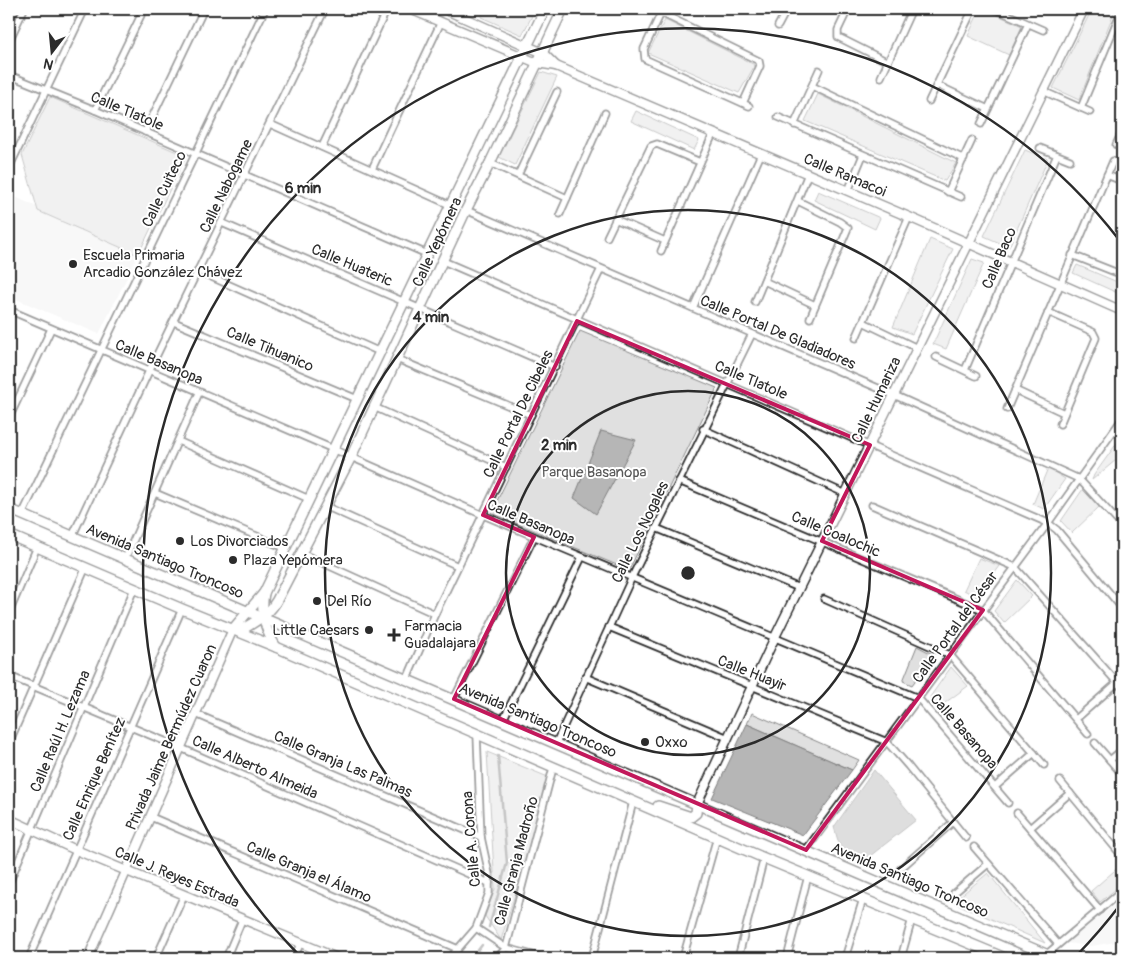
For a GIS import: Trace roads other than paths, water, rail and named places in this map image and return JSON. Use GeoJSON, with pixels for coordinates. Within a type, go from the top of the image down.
{"type":"FeatureCollection","features":[{"type":"Feature","properties":{"kind":"main road","name":"Calle Yepómera"},"geometry":{"type":"LineString","coordinates":[[234,633],[263,617],[274,606],[302,553],[351,457],[466,210],[563,9]]}},
{"type":"Feature","properties":{"kind":"main road","name":"Calle Yepómera"},"geometry":{"type":"LineString","coordinates":[[234,633],[264,593],[544,11]]}},
{"type":"Feature","properties":{"kind":"main road","name":"Avenida Santiago Troncoso"},"geometry":{"type":"LineString","coordinates":[[9,509],[1051,956]]}},
{"type":"Feature","properties":{"kind":"main road"},"geometry":{"type":"LineString","coordinates":[[9,535],[234,633],[276,647],[764,858],[1006,958]]}},
{"type":"Feature","properties":{"kind":"main road"},"geometry":{"type":"LineString","coordinates":[[264,593],[263,617],[268,633],[276,647]]}},
{"type":"Feature","properties":{"kind":"main road"},"geometry":{"type":"LineString","coordinates":[[617,795],[627,795],[689,817],[696,813],[698,804]]}},
{"type":"Feature","properties":{"kind":"street"},"geometry":{"type":"LineString","coordinates":[[9,41],[24,9]]}},
{"type":"Feature","properties":{"kind":"street"},"geometry":{"type":"LineString","coordinates":[[9,168],[85,9]]}},
{"type":"Feature","properties":{"kind":"street"},"geometry":{"type":"LineString","coordinates":[[95,110],[144,9]]}},
{"type":"Feature","properties":{"kind":"street"},"geometry":{"type":"LineString","coordinates":[[146,132],[204,9]]}},
{"type":"Feature","properties":{"kind":"street","name":"Calle Cuiteco"},"geometry":{"type":"LineString","coordinates":[[22,515],[265,9]]}},
{"type":"Feature","properties":{"kind":"street","name":"Calle Nabogame"},"geometry":{"type":"LineString","coordinates":[[72,537],[325,9]]}},
{"type":"Feature","properties":{"kind":"street"},"geometry":{"type":"LineString","coordinates":[[322,148],[387,9]]}},
{"type":"Feature","properties":{"kind":"street","name":"Calle Ramacoi"},"geometry":{"type":"LineString","coordinates":[[410,9],[537,64],[556,66],[1122,311]]}},
{"type":"Feature","properties":{"kind":"street","name":"Calle Ramacoi"},"geometry":{"type":"LineString","coordinates":[[444,9],[542,52],[556,66]]}},
{"type":"Feature","properties":{"kind":"street"},"geometry":{"type":"LineString","coordinates":[[533,9],[544,11]]}},
{"type":"Feature","properties":{"kind":"street"},"geometry":{"type":"LineString","coordinates":[[653,9],[759,61],[760,66],[746,105],[645,58],[644,49],[661,13]]}},
{"type":"Feature","properties":{"kind":"street"},"geometry":{"type":"LineString","coordinates":[[848,9],[838,30],[838,37],[888,62]]}},
{"type":"Feature","properties":{"kind":"street"},"geometry":{"type":"LineString","coordinates":[[881,77],[912,9]]}},
{"type":"Feature","properties":{"kind":"street"},"geometry":{"type":"LineString","coordinates":[[929,100],[973,9]]}},
{"type":"Feature","properties":{"kind":"street"},"geometry":{"type":"LineString","coordinates":[[995,9],[1043,30]]}},
{"type":"Feature","properties":{"kind":"street","name":"Calle Humariza"},"geometry":{"type":"LineString","coordinates":[[698,804],[775,636],[1083,9]]}},
{"type":"Feature","properties":{"kind":"street"},"geometry":{"type":"LineString","coordinates":[[1081,108],[1122,9]]}},
{"type":"Feature","properties":{"kind":"street"},"geometry":{"type":"LineString","coordinates":[[778,26],[785,10]]}},
{"type":"Feature","properties":{"kind":"street"},"geometry":{"type":"LineString","coordinates":[[372,169],[441,22]]}},
{"type":"Feature","properties":{"kind":"street"},"geometry":{"type":"LineString","coordinates":[[981,124],[1028,24]]}},
{"type":"Feature","properties":{"kind":"street"},"geometry":{"type":"LineString","coordinates":[[794,125],[819,70]]}},
{"type":"Feature","properties":{"kind":"street","name":"Calle Tlatole"},"geometry":{"type":"LineString","coordinates":[[9,75],[46,92],[95,110],[427,254]]}},
{"type":"Feature","properties":{"kind":"street"},"geometry":{"type":"LineString","coordinates":[[937,85],[988,108]]}},
{"type":"Feature","properties":{"kind":"street"},"geometry":{"type":"LineString","coordinates":[[812,86],[964,159]]}},
{"type":"Feature","properties":{"kind":"street"},"geometry":{"type":"LineString","coordinates":[[1043,91],[1090,112]]}},
{"type":"Feature","properties":{"kind":"street"},"geometry":{"type":"LineString","coordinates":[[518,175],[557,92]]}},
{"type":"Feature","properties":{"kind":"street"},"geometry":{"type":"LineString","coordinates":[[560,214],[605,113]]}},
{"type":"Feature","properties":{"kind":"street"},"geometry":{"type":"LineString","coordinates":[[778,117],[961,197]]}},
{"type":"Feature","properties":{"kind":"street"},"geometry":{"type":"LineString","coordinates":[[270,124],[450,205]]}},
{"type":"Feature","properties":{"kind":"street"},"geometry":{"type":"LineString","coordinates":[[1116,145],[1122,132]]}},
{"type":"Feature","properties":{"kind":"street"},"geometry":{"type":"LineString","coordinates":[[661,251],[713,134]]}},
{"type":"Feature","properties":{"kind":"street"},"geometry":{"type":"LineString","coordinates":[[948,192],[972,140]]}},
{"type":"Feature","properties":{"kind":"street"},"geometry":{"type":"LineString","coordinates":[[607,238],[651,146],[657,144],[700,162]]}},
{"type":"Feature","properties":{"kind":"street"},"geometry":{"type":"LineString","coordinates":[[1040,148],[1070,160]]}},
{"type":"Feature","properties":{"kind":"street"},"geometry":{"type":"LineString","coordinates":[[693,308],[761,154]]}},
{"type":"Feature","properties":{"kind":"street"},"geometry":{"type":"LineString","coordinates":[[848,191],[864,155]]}},
{"type":"Feature","properties":{"kind":"street","name":"Calle Baco"},"geometry":{"type":"LineString","coordinates":[[964,370],[1057,155]]}},
{"type":"Feature","properties":{"kind":"street"},"geometry":{"type":"LineString","coordinates":[[1007,409],[1059,283],[1113,161]]}},
{"type":"Feature","properties":{"kind":"street"},"geometry":{"type":"LineString","coordinates":[[490,163],[567,198]]}},
{"type":"Feature","properties":{"kind":"street"},"geometry":{"type":"LineString","coordinates":[[755,302],[808,174]]}},
{"type":"Feature","properties":{"kind":"street"},"geometry":{"type":"LineString","coordinates":[[1107,175],[1122,181]]}},
{"type":"Feature","properties":{"kind":"street"},"geometry":{"type":"LineString","coordinates":[[798,200],[848,228],[810,318]]}},
{"type":"Feature","properties":{"kind":"street","name":"Calle Portal De Gladiadores"},"geometry":{"type":"LineString","coordinates":[[466,210],[894,396],[1079,479]]}},
{"type":"Feature","properties":{"kind":"street"},"geometry":{"type":"LineString","coordinates":[[856,338],[909,218]]}},
{"type":"Feature","properties":{"kind":"street"},"geometry":{"type":"LineString","coordinates":[[615,219],[665,242]]}},
{"type":"Feature","properties":{"kind":"street","name":"Calle Huateric"},"geometry":{"type":"LineString","coordinates":[[222,223],[555,367]]}},
{"type":"Feature","properties":{"kind":"street"},"geometry":{"type":"LineString","coordinates":[[1072,255],[1122,273]]}},
{"type":"Feature","properties":{"kind":"street","name":"Calle Tlatole"},"geometry":{"type":"LineString","coordinates":[[443,261],[870,444],[1048,523]]}},
{"type":"Feature","properties":{"kind":"street","name":"Calle Portal De Cibeles"},"geometry":{"type":"LineString","coordinates":[[407,679],[435,614],[601,269]]}},
{"type":"Feature","properties":{"kind":"street"},"geometry":{"type":"LineString","coordinates":[[198,272],[380,352]]}},
{"type":"Feature","properties":{"kind":"street"},"geometry":{"type":"LineString","coordinates":[[764,281],[815,305]]}},
{"type":"Feature","properties":{"kind":"street","name":"Calle Basanopa"},"geometry":{"type":"LineString","coordinates":[[9,310],[534,537],[775,636],[918,698],[1008,803]]}},
{"type":"Feature","properties":{"kind":"street"},"geometry":{"type":"LineString","coordinates":[[1048,312],[1096,335],[1060,424]]}},
{"type":"Feature","properties":{"kind":"street","name":"Calle Tihuanico"},"geometry":{"type":"LineString","coordinates":[[174,322],[357,399]]}},
{"type":"Feature","properties":{"kind":"street"},"geometry":{"type":"LineString","coordinates":[[863,322],[917,348]]}},
{"type":"Feature","properties":{"kind":"street"},"geometry":{"type":"LineString","coordinates":[[9,418],[51,329]]}},
{"type":"Feature","properties":{"kind":"street","name":"Calle Los Nogales"},"geometry":{"type":"LineString","coordinates":[[556,743],[632,577],[752,334]]}},
{"type":"Feature","properties":{"kind":"street"},"geometry":{"type":"LineString","coordinates":[[936,357],[976,376]]}},
{"type":"Feature","properties":{"kind":"street"},"geometry":{"type":"LineString","coordinates":[[397,359],[531,415]]}},
{"type":"Feature","properties":{"kind":"street"},"geometry":{"type":"LineString","coordinates":[[1015,390],[1064,413]]}},
{"type":"Feature","properties":{"kind":"street"},"geometry":{"type":"LineString","coordinates":[[126,559],[199,393]]}},
{"type":"Feature","properties":{"kind":"street"},"geometry":{"type":"LineString","coordinates":[[374,407],[506,467]]}},
{"type":"Feature","properties":{"kind":"street","name":"Calle Portal del César"},"geometry":{"type":"LineString","coordinates":[[806,850],[1048,523],[1122,419]]}},
{"type":"Feature","properties":{"kind":"street"},"geometry":{"type":"LineString","coordinates":[[704,429],[846,494]]}},
{"type":"Feature","properties":{"kind":"street"},"geometry":{"type":"LineString","coordinates":[[178,441],[309,499]]}},
{"type":"Feature","properties":{"kind":"street"},"geometry":{"type":"LineString","coordinates":[[1079,479],[1122,526]]}},
{"type":"Feature","properties":{"kind":"street","name":"Calle Coalochic"},"geometry":{"type":"LineString","coordinates":[[679,481],[983,610]]}},
{"type":"Feature","properties":{"kind":"street"},"geometry":{"type":"LineString","coordinates":[[155,492],[285,548]]}},
{"type":"Feature","properties":{"kind":"street"},"geometry":{"type":"LineString","coordinates":[[872,505],[1015,567],[1122,688]]}},
{"type":"Feature","properties":{"kind":"street"},"geometry":{"type":"LineString","coordinates":[[325,506],[458,566]]}},
{"type":"Feature","properties":{"kind":"street"},"geometry":{"type":"LineString","coordinates":[[1048,523],[1057,530],[1122,608]]}},
{"type":"Feature","properties":{"kind":"street"},"geometry":{"type":"LineString","coordinates":[[656,528],[799,588]]}},
{"type":"Feature","properties":{"kind":"street"},"geometry":{"type":"LineString","coordinates":[[454,699],[534,537]]}},
{"type":"Feature","properties":{"kind":"street"},"geometry":{"type":"LineString","coordinates":[[9,613],[37,547]]}},
{"type":"Feature","properties":{"kind":"street"},"geometry":{"type":"LineString","coordinates":[[302,553],[435,614]]}},
{"type":"Feature","properties":{"kind":"street"},"geometry":{"type":"LineString","coordinates":[[504,720],[582,557]]}},
{"type":"Feature","properties":{"kind":"street"},"geometry":{"type":"LineString","coordinates":[[9,744],[86,567]]}},
{"type":"Feature","properties":{"kind":"street","name":"Calle Raúl H. Lezama"},"geometry":{"type":"LineString","coordinates":[[9,883],[134,589]]}},
{"type":"Feature","properties":{"kind":"street"},"geometry":{"type":"LineString","coordinates":[[824,599],[950,656],[1044,765]]}},
{"type":"Feature","properties":{"kind":"street","name":"Calle Enrique Benítez"},"geometry":{"type":"LineString","coordinates":[[29,958],[182,609]]}},
{"type":"Feature","properties":{"kind":"street"},"geometry":{"type":"LineString","coordinates":[[983,610],[1088,734]]}},
{"type":"Feature","properties":{"kind":"street","name":"Calle Huayir"},"geometry":{"type":"LineString","coordinates":[[609,627],[887,742]]}},
{"type":"Feature","properties":{"kind":"street","name":"Privada Jaime Bermúdez Cuaron"},"geometry":{"type":"LineString","coordinates":[[88,958],[234,633]]}},
{"type":"Feature","properties":{"kind":"street","name":"Calle Alberto Almeida"},"geometry":{"type":"LineString","coordinates":[[9,676],[181,748],[489,883]]}},
{"type":"Feature","properties":{"kind":"street"},"geometry":{"type":"LineString","coordinates":[[586,677],[728,738]]}},
{"type":"Feature","properties":{"kind":"street"},"geometry":{"type":"LineString","coordinates":[[1076,719],[1117,682]]}},
{"type":"Feature","properties":{"kind":"street","name":"Calle Granja Las Palmas"},"geometry":{"type":"LineString","coordinates":[[196,714],[481,837]]}},
{"type":"Feature","properties":{"kind":"street","name":"Calle A. Corona"},"geometry":{"type":"LineString","coordinates":[[450,958],[476,928],[489,893],[487,865],[481,837],[477,735]]}},
{"type":"Feature","properties":{"kind":"street"},"geometry":{"type":"LineString","coordinates":[[887,742],[966,838]]}},
{"type":"Feature","properties":{"kind":"street"},"geometry":{"type":"LineString","coordinates":[[1095,743],[1122,774]]}},
{"type":"Feature","properties":{"kind":"street"},"geometry":{"type":"LineString","coordinates":[[1110,760],[1122,750]]}},
{"type":"Feature","properties":{"kind":"street"},"geometry":{"type":"LineString","coordinates":[[995,787],[1034,753]]}},
{"type":"Feature","properties":{"kind":"street","name":"Calle Granja Madroño"},"geometry":{"type":"LineString","coordinates":[[497,958],[506,948],[553,768]]}},
{"type":"Feature","properties":{"kind":"street"},"geometry":{"type":"LineString","coordinates":[[1060,781],[1122,856]]}},
{"type":"Feature","properties":{"kind":"street"},"geometry":{"type":"LineString","coordinates":[[1030,828],[1070,793]]}},
{"type":"Feature","properties":{"kind":"street"},"geometry":{"type":"LineString","coordinates":[[592,958],[633,802]]}},
{"type":"Feature","properties":{"kind":"street"},"geometry":{"type":"LineString","coordinates":[[1017,813],[1100,910]]}},
{"type":"Feature","properties":{"kind":"street","name":"Calle Granja el Álamo"},"geometry":{"type":"LineString","coordinates":[[151,817],[458,949]]}},
{"type":"Feature","properties":{"kind":"street","name":"Calle J. Reyes Estrada"},"geometry":{"type":"LineString","coordinates":[[9,819],[76,850],[337,958]]}},
{"type":"Feature","properties":{"kind":"street"},"geometry":{"type":"LineString","coordinates":[[900,869],[952,822]]}},
{"type":"Feature","properties":{"kind":"street"},"geometry":{"type":"LineString","coordinates":[[683,958],[717,838]]}},
{"type":"Feature","properties":{"kind":"street"},"geometry":{"type":"LineString","coordinates":[[974,847],[1058,944]]}},
{"type":"Feature","properties":{"kind":"street"},"geometry":{"type":"LineString","coordinates":[[738,958],[764,858]]}},
{"type":"Feature","properties":{"kind":"street"},"geometry":{"type":"LineString","coordinates":[[954,893],[988,864]]}},
{"type":"Feature","properties":{"kind":"street"},"geometry":{"type":"LineString","coordinates":[[787,958],[808,876]]}},
{"type":"Feature","properties":{"kind":"street"},"geometry":{"type":"LineString","coordinates":[[1051,956],[1058,944],[1122,891]]}},
{"type":"Feature","properties":{"kind":"street"},"geometry":{"type":"LineString","coordinates":[[156,958],[184,895]]}},
{"type":"Feature","properties":{"kind":"street"},"geometry":{"type":"LineString","coordinates":[[845,958],[863,899]]}},
{"type":"Feature","properties":{"kind":"street"},"geometry":{"type":"LineString","coordinates":[[901,958],[912,919]]}},
{"type":"Feature","properties":{"kind":"street"},"geometry":{"type":"LineString","coordinates":[[226,958],[242,920]]}},
{"type":"Feature","properties":{"kind":"street"},"geometry":{"type":"LineString","coordinates":[[476,928],[506,948],[544,958]]}},
{"type":"Feature","properties":{"kind":"street"},"geometry":{"type":"LineString","coordinates":[[294,958],[300,944]]}},
{"type":"Feature","properties":{"kind":"waterway"},"geometry":{"type":"LineString","coordinates":[[489,927],[507,863],[498,756]]}},
{"type":"Feature","properties":{"kind":"waterway"},"geometry":{"type":"LineString","coordinates":[[472,958],[482,945]]}},
{"type":"Feature","properties":{"kind":"place","name":"Escuela Primaria Arcadio González Chávez"},"geometry":{"type":"Point","coordinates":[73,264]}},
{"type":"Feature","properties":{"kind":"place","name":"Los Divorciados"},"geometry":{"type":"Point","coordinates":[180,541]}},
{"type":"Feature","properties":{"kind":"place","name":"Plaza Yepómera"},"geometry":{"type":"Point","coordinates":[233,560]}},
{"type":"Feature","properties":{"kind":"place","name":"Del Río"},"geometry":{"type":"Point","coordinates":[317,601]}},
{"type":"Feature","properties":{"kind":"place","name":"Little Caesars"},"geometry":{"type":"Point","coordinates":[369,630]}},
{"type":"Feature","properties":{"kind":"place","name":"Farmacia Guadalajara"},"geometry":{"type":"Point","coordinates":[394,635]}},
{"type":"Feature","properties":{"kind":"place","name":"Oxxo"},"geometry":{"type":"Point","coordinates":[645,742]}},
{"type":"Feature","properties":{"kind":"park label","name":"Parque Basanopa"},"geometry":{"type":"Point","coordinates":[594,472]}}]}
